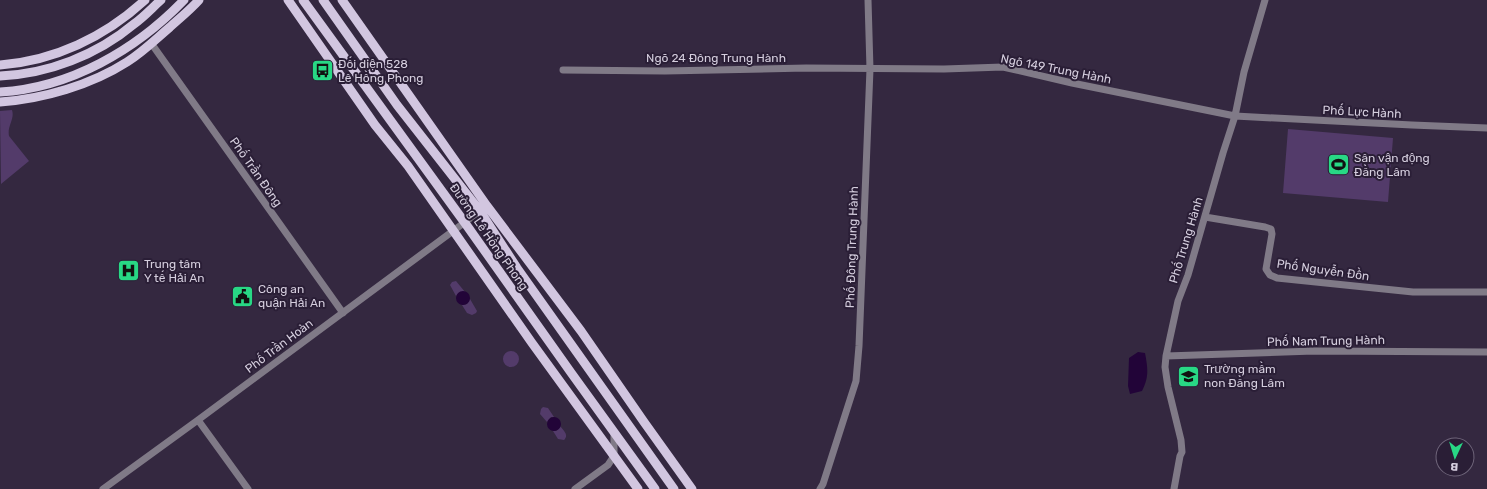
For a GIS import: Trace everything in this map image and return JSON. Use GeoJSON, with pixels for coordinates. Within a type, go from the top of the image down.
{"type":"FeatureCollection","features":[{"type":"Feature","properties":{"kind":"main road"},"geometry":{"type":"LineString","coordinates":[[0,65],[15,64],[54,55],[96,36],[129,15],[145,0]]}},
{"type":"Feature","properties":{"kind":"main road"},"geometry":{"type":"LineString","coordinates":[[0,76],[17,76],[59,66],[99,49],[134,25],[161,0]]}},
{"type":"Feature","properties":{"kind":"main road"},"geometry":{"type":"LineString","coordinates":[[0,92],[19,91],[64,80],[105,62],[146,34],[184,0]]}},
{"type":"Feature","properties":{"kind":"main road"},"geometry":{"type":"LineString","coordinates":[[0,102],[20,101],[68,89],[113,70],[128,61],[151,43],[199,0]]}},
{"type":"Feature","properties":{"kind":"main road","name":"Đường Lê Hồng Phong"},"geometry":{"type":"LineString","coordinates":[[288,0],[375,125],[408,166],[532,343],[638,489]]}},
{"type":"Feature","properties":{"kind":"main road","name":"Đường Lê Hồng Phong"},"geometry":{"type":"LineString","coordinates":[[303,0],[655,489]]}},
{"type":"Feature","properties":{"kind":"main road","name":"Đường Lê Hồng Phong"},"geometry":{"type":"LineString","coordinates":[[323,0],[397,105],[581,330],[692,489]]}},
{"type":"Feature","properties":{"kind":"main road","name":"Đường Lê Hồng Phong"},"geometry":{"type":"LineString","coordinates":[[342,0],[483,209],[517,268],[674,489]]}},
{"type":"Feature","properties":{"kind":"main road"},"geometry":{"type":"LineString","coordinates":[[105,62],[113,70]]}},
{"type":"Feature","properties":{"kind":"street","name":"Phố Đông Trung Hành"},"geometry":{"type":"LineString","coordinates":[[820,489],[823,484],[856,381],[859,346],[870,70],[868,0]]}},
{"type":"Feature","properties":{"kind":"street","name":"Phố Trung Hành"},"geometry":{"type":"LineString","coordinates":[[1174,489],[1182,446],[1168,387],[1166,356],[1178,301],[1188,275],[1222,154],[1235,116],[1244,72],[1265,0]]}},
{"type":"Feature","properties":{"kind":"street","name":"Phố Trần Đông"},"geometry":{"type":"LineString","coordinates":[[151,43],[343,312]]}},
{"type":"Feature","properties":{"kind":"street","name":"Ngõ 149 Trung Hành"},"geometry":{"type":"LineString","coordinates":[[870,70],[1003,67],[1072,83],[1235,116]]}},
{"type":"Feature","properties":{"kind":"street","name":"Ngõ 24 Đông Trung Hành"},"geometry":{"type":"LineString","coordinates":[[563,70],[666,71],[806,68],[870,70]]}},
{"type":"Feature","properties":{"kind":"street","name":"Phố Lực Hành"},"geometry":{"type":"LineString","coordinates":[[1235,116],[1487,128]]}},
{"type":"Feature","properties":{"kind":"street","name":"Phố Trần Hoàn"},"geometry":{"type":"LineString","coordinates":[[103,489],[483,209]]}},
{"type":"Feature","properties":{"kind":"street","name":"Phố Nguyễn Đồn"},"geometry":{"type":"LineString","coordinates":[[1205,217],[1271,229],[1272,234],[1266,269],[1270,275],[1277,278],[1413,292],[1487,292]]}},
{"type":"Feature","properties":{"kind":"street","name":"Phố Nam Trung Hành"},"geometry":{"type":"LineString","coordinates":[[1166,356],[1314,351],[1487,352]]}},
{"type":"Feature","properties":{"kind":"street"},"geometry":{"type":"LineString","coordinates":[[198,420],[248,489]]}},
{"type":"Feature","properties":{"kind":"street"},"geometry":{"type":"LineString","coordinates":[[575,489],[608,465],[614,456],[614,432]]}},
{"type":"Feature","properties":{"kind":"shaded area"},"geometry":{"type":"Polygon","coordinates":[[[12,110],[13,116],[9,129],[9,136],[29,161],[1,184],[0,111],[12,110]]]}},
{"type":"Feature","properties":{"kind":"shaded area","name":"Sân vận động Đằng Lâm"},"geometry":{"type":"Polygon","coordinates":[[[1288,129],[1393,138],[1388,202],[1283,193],[1288,129]]]}},
{"type":"Feature","properties":{"kind":"shaded area"},"geometry":{"type":"Polygon","coordinates":[[[456,281],[465,292],[459,293],[456,296],[450,285],[452,282],[456,281]]]}},
{"type":"Feature","properties":{"kind":"shaded area"},"geometry":{"type":"Polygon","coordinates":[[[463,291],[468,293],[470,298],[468,303],[463,305],[458,303],[456,298],[458,293],[463,291]]]}},
{"type":"Feature","properties":{"kind":"shaded area"},"geometry":{"type":"Polygon","coordinates":[[[470,299],[477,311],[472,315],[467,313],[462,305],[467,304],[470,299]]]}},
{"type":"Feature","properties":{"kind":"shaded area"},"geometry":{"type":"Polygon","coordinates":[[[508,351],[514,351],[519,356],[517,365],[514,367],[508,367],[503,362],[503,356],[508,351]]]}},
{"type":"Feature","properties":{"kind":"shaded area"},"geometry":{"type":"Polygon","coordinates":[[[1138,352],[1145,353],[1147,377],[1142,391],[1130,394],[1128,386],[1129,358],[1138,352]]]}},
{"type":"Feature","properties":{"kind":"shaded area"},"geometry":{"type":"Polygon","coordinates":[[[543,407],[548,408],[554,417],[551,417],[547,422],[540,414],[543,407]]]}},
{"type":"Feature","properties":{"kind":"shaded area"},"geometry":{"type":"Polygon","coordinates":[[[551,417],[557,417],[561,421],[561,427],[557,431],[551,431],[547,427],[547,421],[551,417]]]}},
{"type":"Feature","properties":{"kind":"shaded area"},"geometry":{"type":"Polygon","coordinates":[[[560,426],[566,435],[564,440],[558,439],[553,431],[556,431],[560,426]]]}},
{"type":"Feature","properties":{"kind":"place","name":"Đối diện 528 Lê Hồng Phong"},"geometry":{"type":"Point","coordinates":[323,71]}},
{"type":"Feature","properties":{"kind":"place","name":"Sân vận động Đằng Lâm"},"geometry":{"type":"Point","coordinates":[1338,165]}},
{"type":"Feature","properties":{"kind":"place","name":"Trung tâm Y tế Hải An"},"geometry":{"type":"Point","coordinates":[128,271]}},
{"type":"Feature","properties":{"kind":"place","name":"Công an quận Hải An"},"geometry":{"type":"Point","coordinates":[243,296]}},
{"type":"Feature","properties":{"kind":"place","name":"Trường mầm non Đằng Lâm"},"geometry":{"type":"Point","coordinates":[1189,376]}}]}
